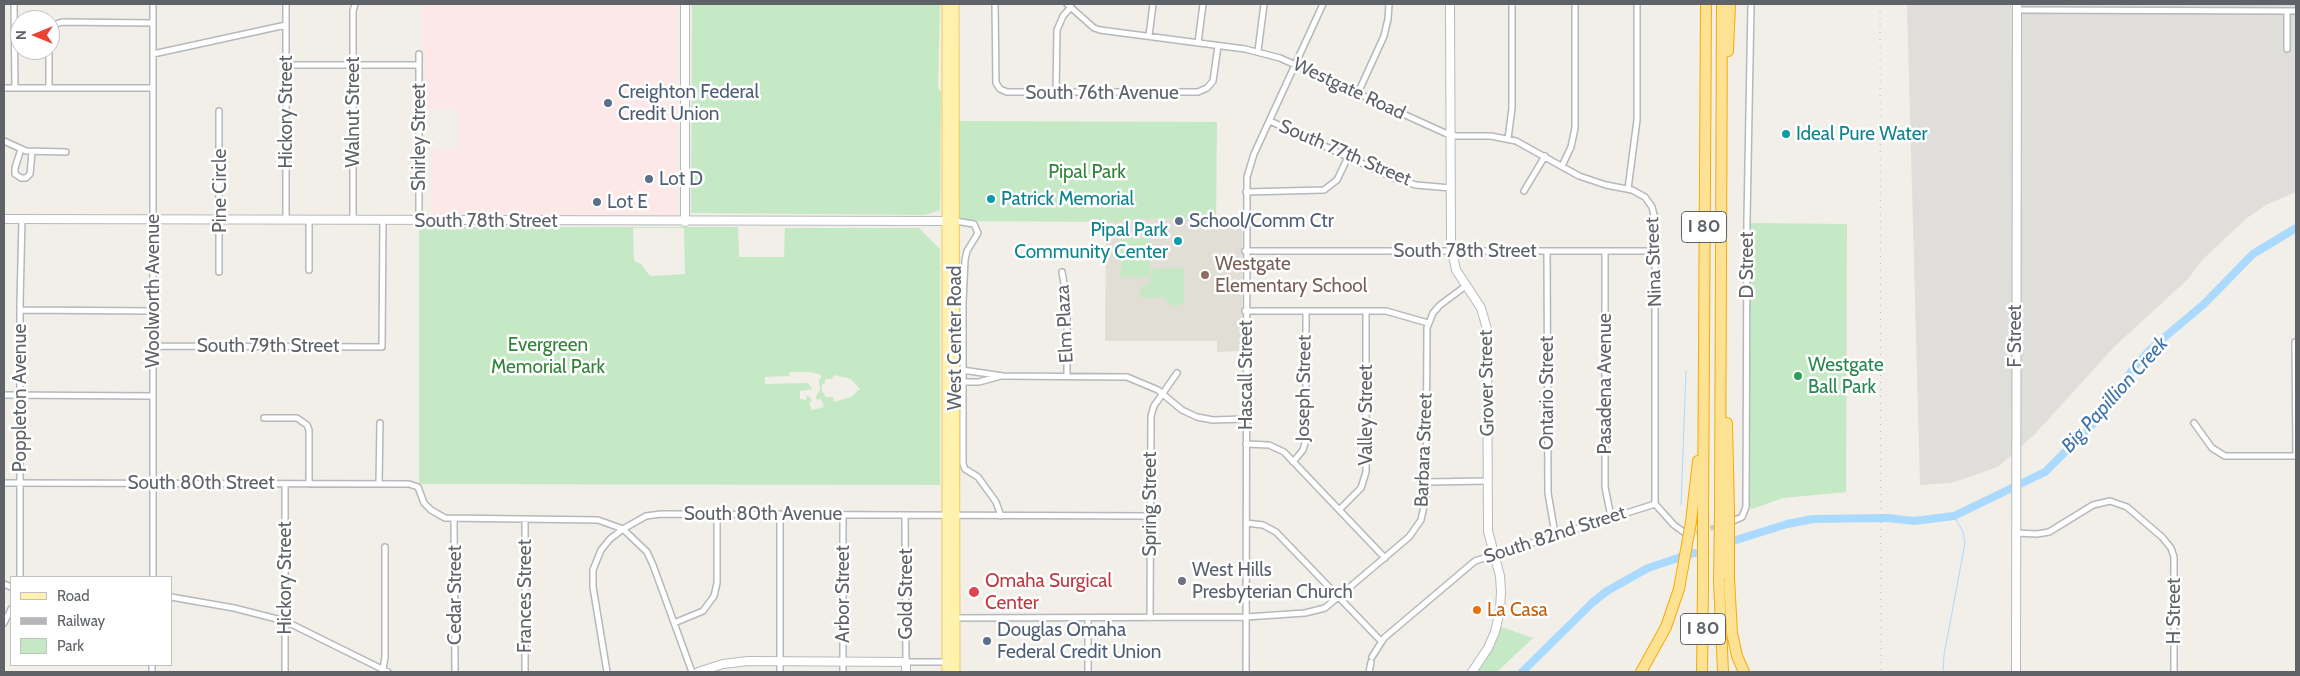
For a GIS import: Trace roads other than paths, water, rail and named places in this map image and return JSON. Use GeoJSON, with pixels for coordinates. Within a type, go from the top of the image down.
{"type":"FeatureCollection","features":[{"type":"Feature","properties":{"kind":"highway"},"geometry":{"type":"LineString","coordinates":[[1702,4],[1705,100]]}},
{"type":"Feature","properties":{"kind":"highway","name":"I 80"},"geometry":{"type":"LineString","coordinates":[[1702,672],[1706,4]]}},
{"type":"Feature","properties":{"kind":"highway","name":"I 80"},"geometry":{"type":"LineString","coordinates":[[1717,672],[1729,517],[1721,305],[1722,4]]}},
{"type":"Feature","properties":{"kind":"highway"},"geometry":{"type":"LineString","coordinates":[[1722,134],[1730,4]]}},
{"type":"Feature","properties":{"kind":"highway"},"geometry":{"type":"LineString","coordinates":[[1641,672],[1666,627],[1679,589],[1696,486],[1704,355]]}},
{"type":"Feature","properties":{"kind":"highway"},"geometry":{"type":"LineString","coordinates":[[1723,672],[1724,580]]}},
{"type":"Feature","properties":{"kind":"highway"},"geometry":{"type":"LineString","coordinates":[[1724,580],[1732,633],[1744,672]]}},
{"type":"Feature","properties":{"kind":"main road"},"geometry":{"type":"LineString","coordinates":[[685,4],[685,222]]}},
{"type":"Feature","properties":{"kind":"main road","name":"West Center Road"},"geometry":{"type":"LineString","coordinates":[[947,4],[954,325],[951,618],[955,672]]}},
{"type":"Feature","properties":{"kind":"main road","name":"West Center Road"},"geometry":{"type":"LineString","coordinates":[[951,221],[954,4]]}},
{"type":"Feature","properties":{"kind":"main road","name":"Grover Street"},"geometry":{"type":"LineString","coordinates":[[1450,4],[1452,251],[1456,270],[1481,308],[1488,329],[1488,531],[1501,583],[1500,610],[1494,632],[1488,648],[1472,672]]}},
{"type":"Feature","properties":{"kind":"main road","name":"F Street"},"geometry":{"type":"LineString","coordinates":[[2015,671],[2017,7]]}},
{"type":"Feature","properties":{"kind":"main road","name":"South 78th Street"},"geometry":{"type":"LineString","coordinates":[[4,219],[685,222],[951,221]]}},
{"type":"Feature","properties":{"kind":"main road","name":"West Center Road"},"geometry":{"type":"LineString","coordinates":[[946,672],[951,618]]}},
{"type":"Feature","properties":{"kind":"main road"},"geometry":{"type":"LineString","coordinates":[[698,672],[738,661],[906,662]]}},
{"type":"Feature","properties":{"kind":"main road","name":"Gold Street"},"geometry":{"type":"LineString","coordinates":[[906,662],[906,672]]}},
{"type":"Feature","properties":{"kind":"street"},"geometry":{"type":"LineString","coordinates":[[14,4],[15,88]]}},
{"type":"Feature","properties":{"kind":"street","name":"Woolworth Avenue"},"geometry":{"type":"LineString","coordinates":[[153,576],[154,4]]}},
{"type":"Feature","properties":{"kind":"street","name":"Hickory Street"},"geometry":{"type":"LineString","coordinates":[[286,4],[286,220]]}},
{"type":"Feature","properties":{"kind":"street","name":"Walnut Street"},"geometry":{"type":"LineString","coordinates":[[352,220],[352,65],[355,4]]}},
{"type":"Feature","properties":{"kind":"street","name":"South 76th Avenue"},"geometry":{"type":"LineString","coordinates":[[996,4],[996,77],[998,87],[1007,92],[1193,92],[1207,88],[1214,78],[1218,46]]}},
{"type":"Feature","properties":{"kind":"street"},"geometry":{"type":"LineString","coordinates":[[1148,36],[1153,4]]}},
{"type":"Feature","properties":{"kind":"street"},"geometry":{"type":"LineString","coordinates":[[1198,43],[1203,4]]}},
{"type":"Feature","properties":{"kind":"street"},"geometry":{"type":"LineString","coordinates":[[1258,51],[1264,4]]}},
{"type":"Feature","properties":{"kind":"street","name":"Hascall Street"},"geometry":{"type":"LineString","coordinates":[[1246,672],[1246,192],[1251,163],[1323,4]]}},
{"type":"Feature","properties":{"kind":"street"},"geometry":{"type":"LineString","coordinates":[[1358,93],[1384,36],[1389,4]]}},
{"type":"Feature","properties":{"kind":"street"},"geometry":{"type":"LineString","coordinates":[[1508,139],[1512,108],[1512,4]]}},
{"type":"Feature","properties":{"kind":"street"},"geometry":{"type":"LineString","coordinates":[[1562,166],[1571,147],[1575,128],[1575,4]]}},
{"type":"Feature","properties":{"kind":"street"},"geometry":{"type":"LineString","coordinates":[[1628,189],[1637,120],[1637,4]]}},
{"type":"Feature","properties":{"kind":"street","name":"D Street"},"geometry":{"type":"LineString","coordinates":[[1729,517],[1744,515],[1746,507],[1747,228],[1751,4]]}},
{"type":"Feature","properties":{"kind":"street"},"geometry":{"type":"LineString","coordinates":[[1056,93],[1056,30],[1069,5]]}},
{"type":"Feature","properties":{"kind":"street","name":"Westgate Road"},"geometry":{"type":"LineString","coordinates":[[1069,5],[1096,29],[1258,51],[1296,64],[1451,135],[1508,139],[1525,145],[1593,182],[1628,189]]}},
{"type":"Feature","properties":{"kind":"street"},"geometry":{"type":"LineString","coordinates":[[2017,7],[2296,11]]}},
{"type":"Feature","properties":{"kind":"street"},"geometry":{"type":"LineString","coordinates":[[2286,11],[2287,49]]}},
{"type":"Feature","properties":{"kind":"street"},"geometry":{"type":"LineString","coordinates":[[60,23],[153,23]]}},
{"type":"Feature","properties":{"kind":"street"},"geometry":{"type":"LineString","coordinates":[[153,54],[286,25]]}},
{"type":"Feature","properties":{"kind":"street","name":"Shirley Street"},"geometry":{"type":"LineString","coordinates":[[419,54],[419,220]]}},
{"type":"Feature","properties":{"kind":"street"},"geometry":{"type":"LineString","coordinates":[[49,60],[49,88]]}},
{"type":"Feature","properties":{"kind":"street"},"geometry":{"type":"LineString","coordinates":[[286,65],[419,65]]}},
{"type":"Feature","properties":{"kind":"street"},"geometry":{"type":"LineString","coordinates":[[4,88],[153,88]]}},
{"type":"Feature","properties":{"kind":"street","name":"Pine Circle"},"geometry":{"type":"LineString","coordinates":[[219,111],[219,272]]}},
{"type":"Feature","properties":{"kind":"street","name":"South 77th Street"},"geometry":{"type":"LineString","coordinates":[[1270,121],[1406,182],[1428,187],[1451,188]]}},
{"type":"Feature","properties":{"kind":"street"},"geometry":{"type":"LineString","coordinates":[[4,141],[26,151],[66,152]]}},
{"type":"Feature","properties":{"kind":"street"},"geometry":{"type":"LineString","coordinates":[[26,151],[30,174],[26,178],[20,178],[15,174],[15,168],[26,151]]}},
{"type":"Feature","properties":{"kind":"street"},"geometry":{"type":"LineString","coordinates":[[1524,191],[1545,156]]}},
{"type":"Feature","properties":{"kind":"street"},"geometry":{"type":"LineString","coordinates":[[1246,192],[1324,190],[1337,180],[1348,157]]}},
{"type":"Feature","properties":{"kind":"street","name":"Nina Street"},"geometry":{"type":"LineString","coordinates":[[1628,189],[1645,197],[1652,207],[1655,218],[1655,504]]}},
{"type":"Feature","properties":{"kind":"street","name":"Poppleton Avenue"},"geometry":{"type":"LineString","coordinates":[[20,576],[22,219]]}},
{"type":"Feature","properties":{"kind":"street"},"geometry":{"type":"LineString","coordinates":[[309,220],[309,270]]}},
{"type":"Feature","properties":{"kind":"street","name":"South 79th Street"},"geometry":{"type":"LineString","coordinates":[[154,346],[382,347],[383,220]]}},
{"type":"Feature","properties":{"kind":"street","name":"South 78th Street"},"geometry":{"type":"LineString","coordinates":[[951,221],[974,224],[978,233],[965,258],[962,370]]}},
{"type":"Feature","properties":{"kind":"street","name":"South 78th Street"},"geometry":{"type":"LineString","coordinates":[[1246,251],[1655,251]]}},
{"type":"Feature","properties":{"kind":"street","name":"Ontario Street"},"geometry":{"type":"LineString","coordinates":[[1547,251],[1548,493],[1555,534]]}},
{"type":"Feature","properties":{"kind":"street","name":"Pasadena Avenue"},"geometry":{"type":"LineString","coordinates":[[1605,251],[1605,487],[1611,516]]}},
{"type":"Feature","properties":{"kind":"street","name":"Elm Plaza"},"geometry":{"type":"LineString","coordinates":[[1062,272],[1068,301],[1067,376]]}},
{"type":"Feature","properties":{"kind":"street","name":"Barbara Street"},"geometry":{"type":"LineString","coordinates":[[951,618],[1246,617],[1314,612],[1325,608],[1409,537],[1418,525],[1425,505],[1426,482],[1426,332],[1428,323],[1440,304],[1467,285]]}},
{"type":"Feature","properties":{"kind":"street"},"geometry":{"type":"LineString","coordinates":[[20,310],[153,311]]}},
{"type":"Feature","properties":{"kind":"street"},"geometry":{"type":"LineString","coordinates":[[1245,311],[1393,312],[1428,323]]}},
{"type":"Feature","properties":{"kind":"street","name":"Joseph Street"},"geometry":{"type":"LineString","coordinates":[[1293,462],[1303,450],[1306,439],[1306,311]]}},
{"type":"Feature","properties":{"kind":"street","name":"Valley Street"},"geometry":{"type":"LineString","coordinates":[[1339,510],[1360,488],[1366,472],[1366,311]]}},
{"type":"Feature","properties":{"kind":"street"},"geometry":{"type":"LineString","coordinates":[[2194,423],[2212,448],[2221,454],[2231,456],[2296,456],[2295,342]]}},
{"type":"Feature","properties":{"kind":"street"},"geometry":{"type":"LineString","coordinates":[[1001,516],[996,502],[978,477],[965,469],[963,464],[962,370],[1003,376],[1127,378],[1144,383],[1163,394],[1182,410],[1197,417],[1213,420],[1246,419]]}},
{"type":"Feature","properties":{"kind":"street","name":"Spring Street"},"geometry":{"type":"LineString","coordinates":[[1150,618],[1150,419],[1154,406],[1177,373]]}},
{"type":"Feature","properties":{"kind":"street"},"geometry":{"type":"LineString","coordinates":[[962,382],[979,382],[1003,376]]}},
{"type":"Feature","properties":{"kind":"street"},"geometry":{"type":"LineString","coordinates":[[4,395],[153,396]]}},
{"type":"Feature","properties":{"kind":"street"},"geometry":{"type":"LineString","coordinates":[[264,418],[298,418],[305,422],[309,430],[309,484]]}},
{"type":"Feature","properties":{"kind":"street"},"geometry":{"type":"LineString","coordinates":[[379,484],[380,423]]}},
{"type":"Feature","properties":{"kind":"street"},"geometry":{"type":"LineString","coordinates":[[1246,444],[1274,447],[1293,462],[1385,558]]}},
{"type":"Feature","properties":{"kind":"street"},"geometry":{"type":"LineString","coordinates":[[1426,482],[1488,481]]}},
{"type":"Feature","properties":{"kind":"street","name":"South 80th Street"},"geometry":{"type":"LineString","coordinates":[[4,483],[398,484],[417,486],[424,503],[430,510],[445,518],[454,519]]}},
{"type":"Feature","properties":{"kind":"street","name":"Hickory Street"},"geometry":{"type":"LineString","coordinates":[[285,484],[285,672]]}},
{"type":"Feature","properties":{"kind":"street","name":"H Street"},"geometry":{"type":"LineString","coordinates":[[2016,533],[2037,534],[2049,532],[2093,505],[2110,501],[2123,505],[2162,537],[2172,550],[2174,564],[2174,672]]}},
{"type":"Feature","properties":{"kind":"street"},"geometry":{"type":"LineString","coordinates":[[1655,504],[1676,527],[1685,533]]}},
{"type":"Feature","properties":{"kind":"street","name":"South 82nd Street"},"geometry":{"type":"LineString","coordinates":[[1369,672],[1371,659],[1381,641],[1470,565],[1494,554],[1611,516],[1655,504]]}},
{"type":"Feature","properties":{"kind":"street","name":"South 80th Avenue"},"geometry":{"type":"LineString","coordinates":[[607,672],[592,577],[601,550],[623,529],[641,518],[652,514],[1150,516]]}},
{"type":"Feature","properties":{"kind":"street"},"geometry":{"type":"LineString","coordinates":[[674,623],[703,611],[714,596],[717,583],[717,514]]}},
{"type":"Feature","properties":{"kind":"street"},"geometry":{"type":"LineString","coordinates":[[780,514],[780,672]]}},
{"type":"Feature","properties":{"kind":"street","name":"Arbor Street"},"geometry":{"type":"LineString","coordinates":[[843,515],[843,672]]}},
{"type":"Feature","properties":{"kind":"street","name":"Gold Street"},"geometry":{"type":"LineString","coordinates":[[905,515],[906,662]]}},
{"type":"Feature","properties":{"kind":"street"},"geometry":{"type":"LineString","coordinates":[[454,519],[593,519],[623,529],[634,537],[649,557],[692,672]]}},
{"type":"Feature","properties":{"kind":"street","name":"Cedar Street"},"geometry":{"type":"LineString","coordinates":[[454,519],[455,672]]}},
{"type":"Feature","properties":{"kind":"street","name":"Frances Street"},"geometry":{"type":"LineString","coordinates":[[525,519],[525,672]]}},
{"type":"Feature","properties":{"kind":"street"},"geometry":{"type":"LineString","coordinates":[[1246,523],[1263,525],[1276,532],[1381,641]]}},
{"type":"Feature","properties":{"kind":"street"},"geometry":{"type":"LineString","coordinates":[[172,597],[234,608],[285,621],[385,671],[385,547]]}},
{"type":"Feature","properties":{"kind":"street"},"geometry":{"type":"LineString","coordinates":[[4,623],[10,611]]}},
{"type":"Feature","properties":{"kind":"street"},"geometry":{"type":"LineString","coordinates":[[1088,618],[1088,672]]}},
{"type":"Feature","properties":{"kind":"street"},"geometry":{"type":"LineString","coordinates":[[906,662],[946,662]]}},
{"type":"Feature","properties":{"kind":"waterway","name":"Big Papillion Creek"},"geometry":{"type":"LineString","coordinates":[[1733,541],[1787,524],[1813,519],[1888,518],[1914,521],[1954,516],[2045,472],[2106,411],[2135,366],[2153,347],[2204,304],[2253,254],[2296,228]]}},
{"type":"Feature","properties":{"kind":"waterway"},"geometry":{"type":"LineString","coordinates":[[1681,505],[1686,371]]}},
{"type":"Feature","properties":{"kind":"waterway"},"geometry":{"type":"LineString","coordinates":[[1943,672],[1944,655],[1965,543],[1963,532],[1954,516]]}},
{"type":"Feature","properties":{"kind":"waterway","name":"Big Papillion Creek"},"geometry":{"type":"LineString","coordinates":[[1690,554],[1695,553]]}},
{"type":"Feature","properties":{"kind":"waterway","name":"Big Papillion Creek"},"geometry":{"type":"LineString","coordinates":[[1522,672],[1593,602],[1607,591],[1648,568],[1681,557]]}},
{"type":"Feature","properties":{"kind":"tunnel"},"geometry":{"type":"LineString","coordinates":[[1696,533],[1721,525]]}},
{"type":"Feature","properties":{"kind":"railway"},"geometry":{"type":"LineString","coordinates":[[1880,4],[1881,672]]}},
{"type":"Feature","properties":{"kind":"place","name":"Creighton Federal Credit Union"},"geometry":{"type":"Point","coordinates":[608,103]}},
{"type":"Feature","properties":{"kind":"place","name":"Ideal Pure Water"},"geometry":{"type":"Point","coordinates":[1786,134]}},
{"type":"Feature","properties":{"kind":"place","name":"Lot D"},"geometry":{"type":"Point","coordinates":[649,179]}},
{"type":"Feature","properties":{"kind":"place","name":"Patrick Memorial"},"geometry":{"type":"Point","coordinates":[991,199]}},
{"type":"Feature","properties":{"kind":"place","name":"Lot E"},"geometry":{"type":"Point","coordinates":[597,202]}},
{"type":"Feature","properties":{"kind":"place","name":"School/Comm Ctr"},"geometry":{"type":"Point","coordinates":[1179,221]}},
{"type":"Feature","properties":{"kind":"place","name":"Pipal Park Community Center"},"geometry":{"type":"Point","coordinates":[1178,241]}},
{"type":"Feature","properties":{"kind":"place","name":"Westgate Elementary School"},"geometry":{"type":"Point","coordinates":[1205,275]}},
{"type":"Feature","properties":{"kind":"place","name":"Westgate Ball Park"},"geometry":{"type":"Point","coordinates":[1798,376]}},
{"type":"Feature","properties":{"kind":"place","name":"West Hills Presbyterian Church"},"geometry":{"type":"Point","coordinates":[1182,581]}},
{"type":"Feature","properties":{"kind":"place","name":"Omaha Surgical Center"},"geometry":{"type":"Point","coordinates":[974,592]}},
{"type":"Feature","properties":{"kind":"place","name":"La Casa"},"geometry":{"type":"Point","coordinates":[1477,610]}},
{"type":"Feature","properties":{"kind":"place","name":"Douglas Omaha Federal Credit Union"},"geometry":{"type":"Point","coordinates":[987,641]}},
{"type":"Feature","properties":{"kind":"park label","name":"Pipal Park"},"geometry":{"type":"Point","coordinates":[1087,172]}},
{"type":"Feature","properties":{"kind":"park label","name":"Evergreen Memorial Park"},"geometry":{"type":"Point","coordinates":[548,356]}}]}
